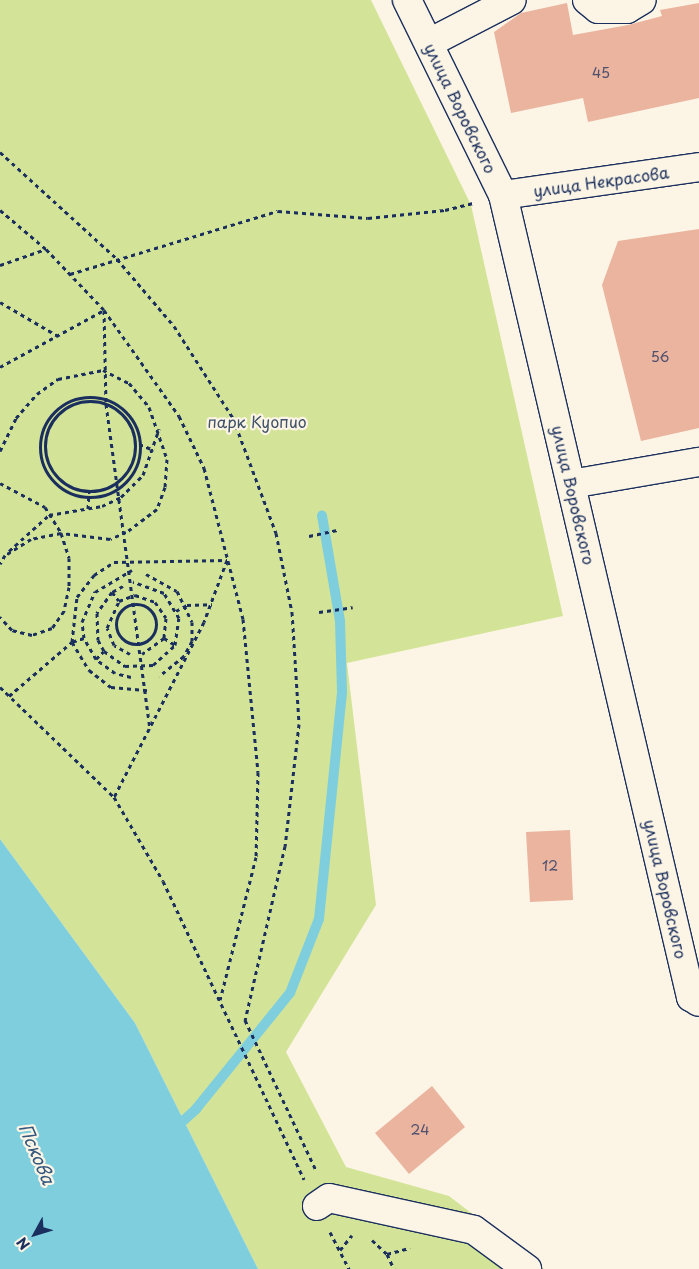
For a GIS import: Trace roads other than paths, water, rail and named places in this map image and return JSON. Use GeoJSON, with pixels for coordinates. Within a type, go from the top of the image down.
{"type":"FeatureCollection","features":[{"type":"Feature","properties":{"kind":"street","name":"улица Воровского"},"geometry":{"type":"LineString","coordinates":[[407,0],[429,43],[492,198],[571,484],[691,997],[699,1002]]}},
{"type":"Feature","properties":{"kind":"street"},"geometry":{"type":"LineString","coordinates":[[429,43],[512,0]]}},
{"type":"Feature","properties":{"kind":"street"},"geometry":{"type":"LineString","coordinates":[[586,0],[598,9],[627,9],[642,0]]}},
{"type":"Feature","properties":{"kind":"street","name":"улица Некрасова"},"geometry":{"type":"LineString","coordinates":[[492,198],[699,167]]}},
{"type":"Feature","properties":{"kind":"street"},"geometry":{"type":"LineString","coordinates":[[571,484],[699,462]]}},
{"type":"Feature","properties":{"kind":"street"},"geometry":{"type":"LineString","coordinates":[[323,1202],[474,1230],[527,1269]]}},
{"type":"Feature","properties":{"kind":"water","name":"Пскова"},"geometry":{"type":"Polygon","coordinates":[[[0,839],[135,1023],[258,1269],[0,1269],[0,839]]]}},
{"type":"Feature","properties":{"kind":"waterway"},"geometry":{"type":"LineString","coordinates":[[174,1129],[196,1109],[290,993],[319,919],[342,692],[340,621],[322,516]]}},
{"type":"Feature","properties":{"kind":"park label","name":"парк Куопио"},"geometry":{"type":"Point","coordinates":[257,421]}}]}
